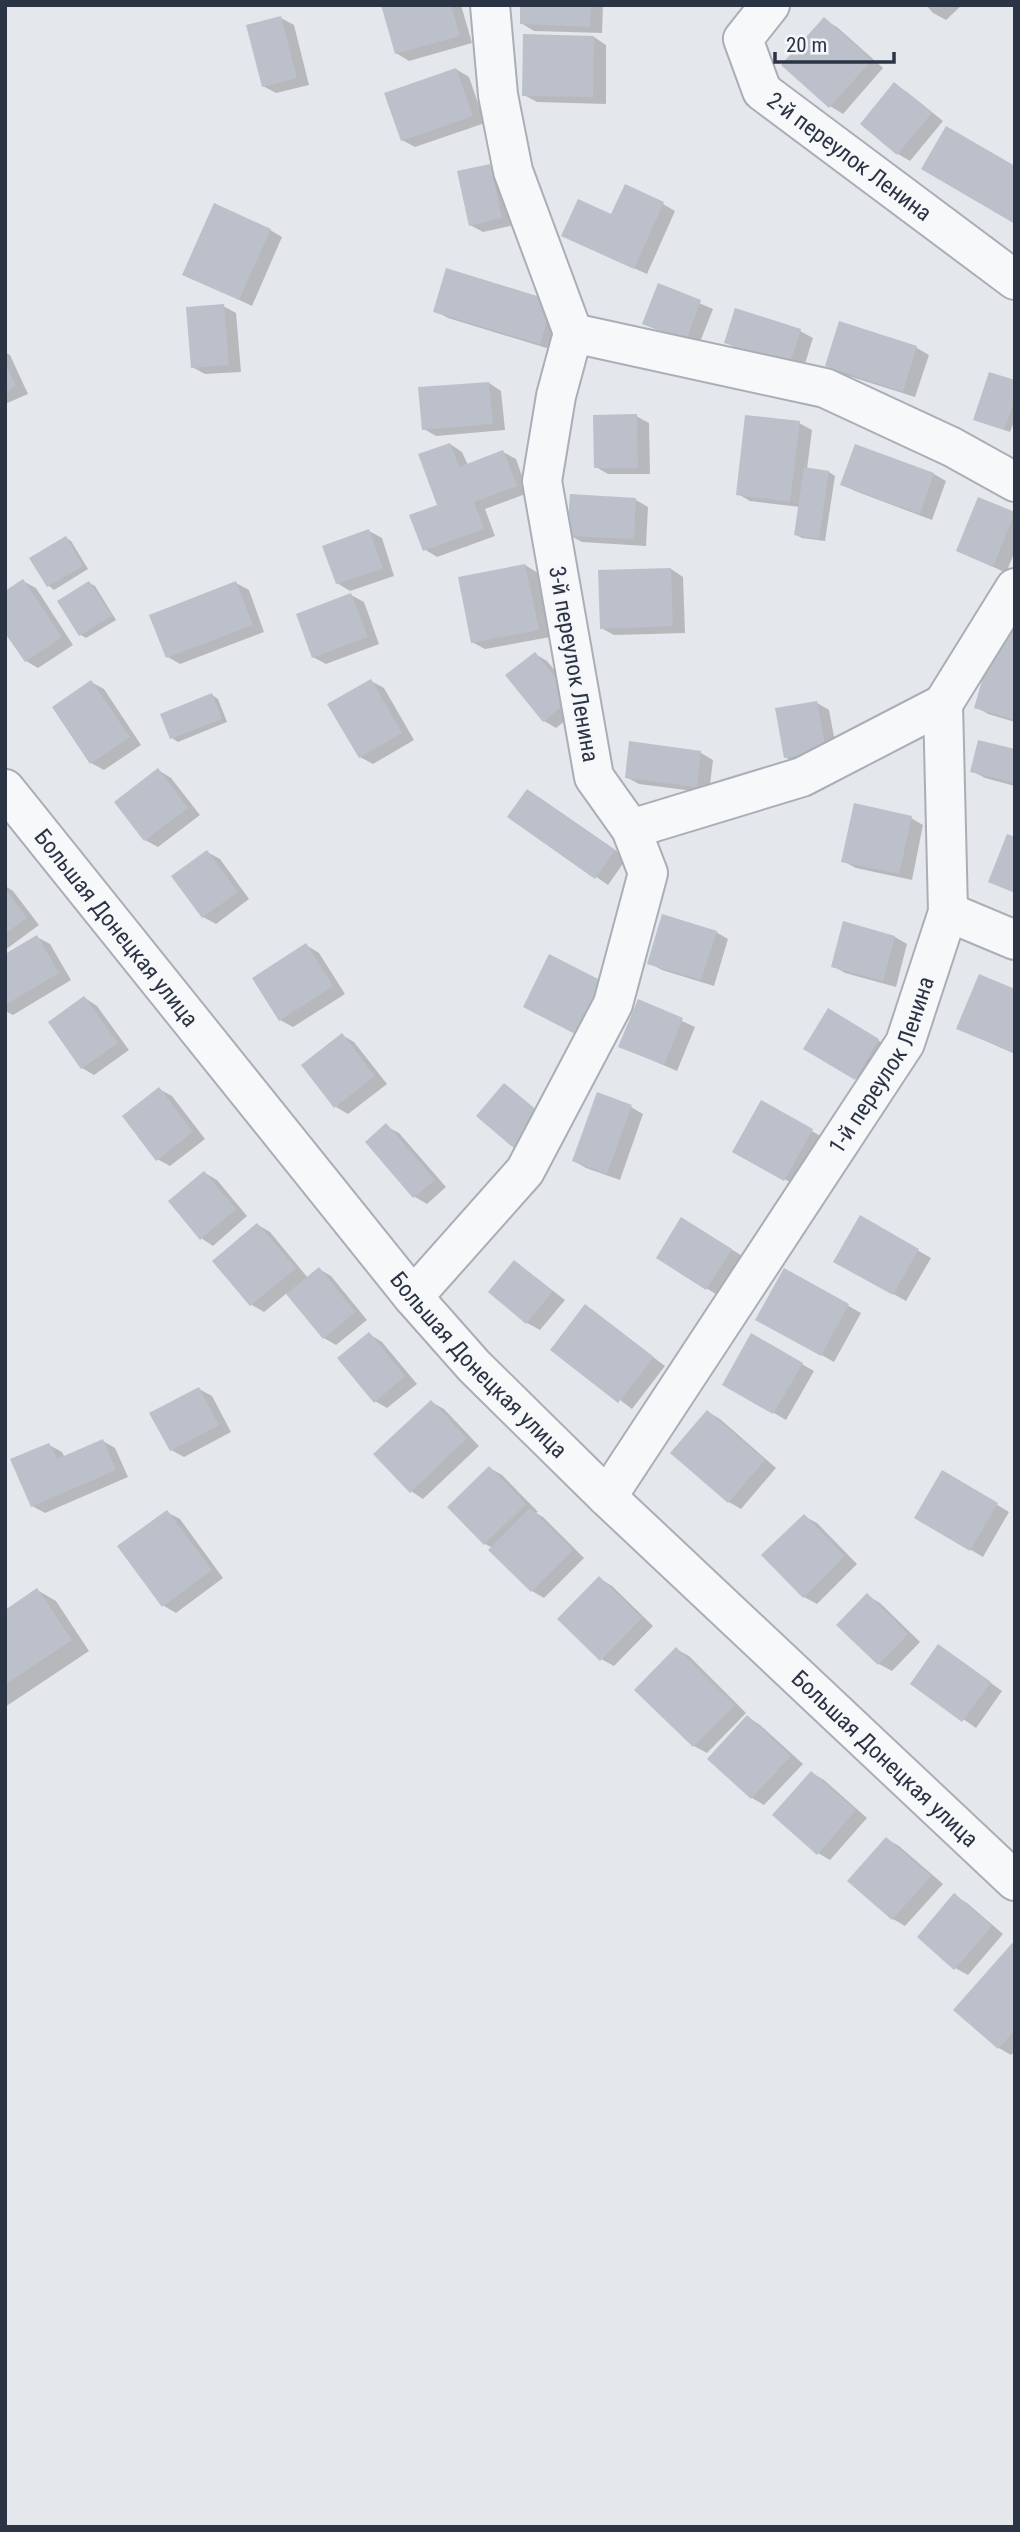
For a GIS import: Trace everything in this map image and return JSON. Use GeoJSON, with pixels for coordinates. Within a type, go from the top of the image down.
{"type":"FeatureCollection","features":[{"type":"Feature","properties":{"kind":"street"},"geometry":{"type":"LineString","coordinates":[[490,5],[498,95],[513,171],[573,333],[825,387],[952,447],[1015,482]]}},
{"type":"Feature","properties":{"kind":"street","name":"2-й переулок Ленина"},"geometry":{"type":"LineString","coordinates":[[770,5],[743,39],[762,91],[1015,280]]}},
{"type":"Feature","properties":{"kind":"street","name":"3-й переулок Ленина"},"geometry":{"type":"LineString","coordinates":[[414,1297],[525,1171],[613,1004],[648,873],[631,829],[594,777],[542,481],[556,396],[573,333]]}},
{"type":"Feature","properties":{"kind":"street"},"geometry":{"type":"LineString","coordinates":[[631,829],[802,777],[943,704],[1015,587]]}},
{"type":"Feature","properties":{"kind":"street","name":"1-й переулок Ленина"},"geometry":{"type":"LineString","coordinates":[[607,1497],[905,1043],[948,912],[943,704]]}},
{"type":"Feature","properties":{"kind":"street","name":"Большая Донецкая улица"},"geometry":{"type":"LineString","coordinates":[[5,789],[414,1297],[474,1366],[607,1497],[1015,1881]]}},
{"type":"Feature","properties":{"kind":"street"},"geometry":{"type":"LineString","coordinates":[[948,912],[1015,940]]}},
{"type":"Feature","properties":{"kind":"building"},"geometry":{"type":"Polygon","coordinates":[[[381,5],[451,5],[460,36],[395,54],[381,5]]]}},
{"type":"Feature","properties":{"kind":"building"},"geometry":{"type":"Polygon","coordinates":[[[520,5],[591,5],[590,27],[520,24],[520,5]]]}},
{"type":"Feature","properties":{"kind":"building"},"geometry":{"type":"Polygon","coordinates":[[[281,16],[297,78],[262,87],[246,25],[281,16]]]}},
{"type":"Feature","properties":{"kind":"building"},"geometry":{"type":"Polygon","coordinates":[[[824,17],[872,60],[829,108],[781,65],[824,17]]]}},
{"type":"Feature","properties":{"kind":"building"},"geometry":{"type":"Polygon","coordinates":[[[523,34],[594,36],[593,97],[522,96],[523,34]]]}},
{"type":"Feature","properties":{"kind":"building"},"geometry":{"type":"Polygon","coordinates":[[[456,68],[473,116],[401,141],[384,93],[456,68]]]}},
{"type":"Feature","properties":{"kind":"building"},"geometry":{"type":"Polygon","coordinates":[[[894,82],[932,113],[897,155],[860,124],[894,82]]]}},
{"type":"Feature","properties":{"kind":"building"},"geometry":{"type":"Polygon","coordinates":[[[946,126],[1015,166],[1015,224],[921,169],[946,126]]]}},
{"type":"Feature","properties":{"kind":"building"},"geometry":{"type":"Polygon","coordinates":[[[490,164],[502,218],[469,226],[457,171],[490,164]]]}},
{"type":"Feature","properties":{"kind":"building"},"geometry":{"type":"Polygon","coordinates":[[[625,184],[664,202],[634,269],[561,236],[578,199],[611,214],[625,184]]]}},
{"type":"Feature","properties":{"kind":"building"},"geometry":{"type":"Polygon","coordinates":[[[214,203],[271,229],[239,300],[182,275],[214,203]]]}},
{"type":"Feature","properties":{"kind":"building"},"geometry":{"type":"Polygon","coordinates":[[[446,268],[553,301],[540,344],[433,312],[446,268]]]}},
{"type":"Feature","properties":{"kind":"building"},"geometry":{"type":"Polygon","coordinates":[[[658,283],[701,300],[686,341],[642,324],[658,283]]]}},
{"type":"Feature","properties":{"kind":"building"},"geometry":{"type":"Polygon","coordinates":[[[224,304],[229,365],[191,368],[186,307],[224,304]]]}},
{"type":"Feature","properties":{"kind":"building"},"geometry":{"type":"Polygon","coordinates":[[[735,308],[801,329],[790,364],[724,343],[735,308]]]}},
{"type":"Feature","properties":{"kind":"building"},"geometry":{"type":"Polygon","coordinates":[[[839,321],[917,346],[903,392],[825,366],[839,321]]]}},
{"type":"Feature","properties":{"kind":"building"},"geometry":{"type":"Polygon","coordinates":[[[5,363],[16,386],[5,392],[5,363]]]}},
{"type":"Feature","properties":{"kind":"building"},"geometry":{"type":"Polygon","coordinates":[[[989,372],[1015,380],[1015,399],[1004,430],[973,420],[989,372]]]}},
{"type":"Feature","properties":{"kind":"building"},"geometry":{"type":"Polygon","coordinates":[[[489,382],[493,424],[422,430],[418,387],[489,382]]]}},
{"type":"Feature","properties":{"kind":"building"},"geometry":{"type":"Polygon","coordinates":[[[637,414],[638,468],[594,468],[593,415],[637,414]]]}},
{"type":"Feature","properties":{"kind":"building"},"geometry":{"type":"Polygon","coordinates":[[[745,415],[800,421],[790,502],[736,495],[745,415]]]}},
{"type":"Feature","properties":{"kind":"building"},"geometry":{"type":"Polygon","coordinates":[[[450,443],[459,467],[503,450],[517,486],[474,502],[484,529],[423,551],[409,515],[437,505],[418,454],[450,443]]]}},
{"type":"Feature","properties":{"kind":"building"},"geometry":{"type":"Polygon","coordinates":[[[855,444],[934,473],[920,514],[840,485],[855,444]]]}},
{"type":"Feature","properties":{"kind":"building"},"geometry":{"type":"Polygon","coordinates":[[[804,467],[829,471],[819,539],[794,535],[804,467]]]}},
{"type":"Feature","properties":{"kind":"building"},"geometry":{"type":"Polygon","coordinates":[[[570,494],[636,498],[634,539],[567,536],[570,494]]]}},
{"type":"Feature","properties":{"kind":"building"},"geometry":{"type":"Polygon","coordinates":[[[978,497],[1015,512],[993,567],[956,551],[978,497]]]}},
{"type":"Feature","properties":{"kind":"building"},"geometry":{"type":"Polygon","coordinates":[[[369,529],[383,569],[336,584],[322,546],[369,529]]]}},
{"type":"Feature","properties":{"kind":"building"},"geometry":{"type":"Polygon","coordinates":[[[66,536],[83,566],[47,587],[29,558],[66,536]]]}},
{"type":"Feature","properties":{"kind":"building"},"geometry":{"type":"Polygon","coordinates":[[[525,564],[539,630],[471,643],[458,577],[525,564]]]}},
{"type":"Feature","properties":{"kind":"building"},"geometry":{"type":"Polygon","coordinates":[[[671,568],[673,626],[600,629],[598,570],[671,568]]]}},
{"type":"Feature","properties":{"kind":"building"},"geometry":{"type":"Polygon","coordinates":[[[23,579],[62,637],[25,662],[5,633],[5,591],[23,579]]]}},
{"type":"Feature","properties":{"kind":"building"},"geometry":{"type":"Polygon","coordinates":[[[89,581],[112,616],[79,636],[57,601],[89,581]]]}},
{"type":"Feature","properties":{"kind":"building"},"geometry":{"type":"Polygon","coordinates":[[[236,581],[253,625],[166,658],[149,615],[236,581]]]}},
{"type":"Feature","properties":{"kind":"building"},"geometry":{"type":"Polygon","coordinates":[[[351,593],[368,637],[312,658],[296,614],[351,593]]]}},
{"type":"Feature","properties":{"kind":"building"},"geometry":{"type":"Polygon","coordinates":[[[1014,603],[1015,720],[974,708],[990,653],[998,655],[1014,603]]]}},
{"type":"Feature","properties":{"kind":"building"},"geometry":{"type":"Polygon","coordinates":[[[535,652],[572,698],[543,722],[505,675],[535,652]]]}},
{"type":"Feature","properties":{"kind":"building"},"geometry":{"type":"Polygon","coordinates":[[[371,679],[402,733],[359,758],[327,704],[371,679]]]}},
{"type":"Feature","properties":{"kind":"building"},"geometry":{"type":"Polygon","coordinates":[[[91,680],[130,737],[90,764],[52,707],[91,680]]]}},
{"type":"Feature","properties":{"kind":"building"},"geometry":{"type":"Polygon","coordinates":[[[212,693],[222,719],[170,739],[160,714],[212,693]]]}},
{"type":"Feature","properties":{"kind":"building"},"geometry":{"type":"Polygon","coordinates":[[[817,701],[826,751],[784,758],[775,708],[817,701]]]}},
{"type":"Feature","properties":{"kind":"building"},"geometry":{"type":"Polygon","coordinates":[[[978,740],[1015,749],[1015,783],[970,772],[978,740]]]}},
{"type":"Feature","properties":{"kind":"building"},"geometry":{"type":"Polygon","coordinates":[[[629,741],[701,751],[697,787],[625,778],[629,741]]]}},
{"type":"Feature","properties":{"kind":"building"},"geometry":{"type":"Polygon","coordinates":[[[158,768],[188,808],[144,841],[114,802],[158,768]]]}},
{"type":"Feature","properties":{"kind":"building"},"geometry":{"type":"Polygon","coordinates":[[[527,789],[615,850],[595,879],[507,817],[527,789]]]}},
{"type":"Feature","properties":{"kind":"building"},"geometry":{"type":"Polygon","coordinates":[[[854,803],[912,816],[899,874],[841,862],[854,803]]]}},
{"type":"Feature","properties":{"kind":"building"},"geometry":{"type":"Polygon","coordinates":[[[1007,834],[1015,837],[1015,893],[988,882],[1007,834]]]}},
{"type":"Feature","properties":{"kind":"building"},"geometry":{"type":"Polygon","coordinates":[[[207,850],[238,892],[202,918],[171,876],[207,850]]]}},
{"type":"Feature","properties":{"kind":"building"},"geometry":{"type":"Polygon","coordinates":[[[5,888],[27,918],[5,934],[5,888]]]}},
{"type":"Feature","properties":{"kind":"building"},"geometry":{"type":"Polygon","coordinates":[[[662,914],[717,931],[701,980],[647,964],[662,914]]]}},
{"type":"Feature","properties":{"kind":"building"},"geometry":{"type":"Polygon","coordinates":[[[843,921],[895,936],[883,981],[831,967],[843,921]]]}},
{"type":"Feature","properties":{"kind":"building"},"geometry":{"type":"Polygon","coordinates":[[[37,935],[59,973],[5,1005],[5,954],[37,935]]]}},
{"type":"Feature","properties":{"kind":"building"},"geometry":{"type":"Polygon","coordinates":[[[306,943],[333,986],[279,1021],[252,978],[306,943]]]}},
{"type":"Feature","properties":{"kind":"building"},"geometry":{"type":"Polygon","coordinates":[[[549,954],[602,981],[575,1034],[523,1007],[549,954]]]}},
{"type":"Feature","properties":{"kind":"building"},"geometry":{"type":"Polygon","coordinates":[[[979,974],[1015,989],[1015,1044],[1012,1052],[956,1029],[979,974]]]}},
{"type":"Feature","properties":{"kind":"building"},"geometry":{"type":"Polygon","coordinates":[[[84,996],[118,1043],[81,1069],[48,1022],[84,996]]]}},
{"type":"Feature","properties":{"kind":"building"},"geometry":{"type":"Polygon","coordinates":[[[638,999],[683,1018],[664,1065],[618,1047],[638,999]]]}},
{"type":"Feature","properties":{"kind":"building"},"geometry":{"type":"Polygon","coordinates":[[[828,1008],[879,1039],[855,1080],[803,1049],[828,1008]]]}},
{"type":"Feature","properties":{"kind":"building"},"geometry":{"type":"Polygon","coordinates":[[[342,1033],[375,1076],[334,1108],[301,1065],[342,1033]]]}},
{"type":"Feature","properties":{"kind":"building"},"geometry":{"type":"Polygon","coordinates":[[[504,1083],[544,1116],[516,1150],[476,1116],[504,1083]]]}},
{"type":"Feature","properties":{"kind":"building"},"geometry":{"type":"Polygon","coordinates":[[[159,1087],[193,1132],[156,1161],[122,1116],[159,1087]]]}},
{"type":"Feature","properties":{"kind":"building"},"geometry":{"type":"Polygon","coordinates":[[[597,1092],[632,1105],[607,1174],[572,1161],[597,1092]]]}},
{"type":"Feature","properties":{"kind":"building"},"geometry":{"type":"Polygon","coordinates":[[[761,1100],[813,1129],[784,1181],[732,1152],[761,1100]]]}},
{"type":"Feature","properties":{"kind":"building"},"geometry":{"type":"Polygon","coordinates":[[[386,1123],[435,1180],[413,1198],[365,1142],[386,1123]]]}},
{"type":"Feature","properties":{"kind":"building"},"geometry":{"type":"Polygon","coordinates":[[[204,1171],[236,1209],[200,1240],[168,1201],[204,1171]]]}},
{"type":"Feature","properties":{"kind":"building"},"geometry":{"type":"Polygon","coordinates":[[[860,1215],[919,1249],[893,1295],[833,1262],[860,1215]]]}},
{"type":"Feature","properties":{"kind":"building"},"geometry":{"type":"Polygon","coordinates":[[[681,1217],[732,1249],[706,1290],[656,1258],[681,1217]]]}},
{"type":"Feature","properties":{"kind":"building"},"geometry":{"type":"Polygon","coordinates":[[[257,1223],[296,1268],[250,1306],[212,1261],[257,1223]]]}},
{"type":"Feature","properties":{"kind":"building"},"geometry":{"type":"Polygon","coordinates":[[[514,1260],[553,1291],[526,1324],[488,1292],[514,1260]]]}},
{"type":"Feature","properties":{"kind":"building"},"geometry":{"type":"Polygon","coordinates":[[[319,1267],[355,1312],[323,1339],[286,1294],[319,1267]]]}},
{"type":"Feature","properties":{"kind":"building"},"geometry":{"type":"Polygon","coordinates":[[[784,1268],[849,1304],[821,1356],[755,1320],[784,1268]]]}},
{"type":"Feature","properties":{"kind":"building"},"geometry":{"type":"Polygon","coordinates":[[[585,1304],[654,1357],[618,1403],[550,1350],[585,1304]]]}},
{"type":"Feature","properties":{"kind":"building"},"geometry":{"type":"Polygon","coordinates":[[[369,1332],[405,1376],[374,1403],[337,1358],[369,1332]]]}},
{"type":"Feature","properties":{"kind":"building"},"geometry":{"type":"Polygon","coordinates":[[[751,1333],[803,1363],[773,1414],[722,1385],[751,1333]]]}},
{"type":"Feature","properties":{"kind":"building"},"geometry":{"type":"Polygon","coordinates":[[[199,1387],[219,1425],[170,1451],[149,1413],[199,1387]]]}},
{"type":"Feature","properties":{"kind":"building"},"geometry":{"type":"Polygon","coordinates":[[[431,1400],[467,1438],[410,1493],[373,1454],[431,1400]]]}},
{"type":"Feature","properties":{"kind":"building"},"geometry":{"type":"Polygon","coordinates":[[[707,1410],[765,1460],[728,1503],[670,1453],[707,1410]]]}},
{"type":"Feature","properties":{"kind":"building"},"geometry":{"type":"Polygon","coordinates":[[[103,1439],[116,1470],[31,1507],[10,1459],[49,1443],[57,1459],[103,1439]]]}},
{"type":"Feature","properties":{"kind":"building"},"geometry":{"type":"Polygon","coordinates":[[[489,1466],[526,1504],[484,1545],[447,1507],[489,1466]]]}},
{"type":"Feature","properties":{"kind":"building"},"geometry":{"type":"Polygon","coordinates":[[[942,1470],[998,1503],[970,1551],[914,1518],[942,1470]]]}},
{"type":"Feature","properties":{"kind":"building"},"geometry":{"type":"Polygon","coordinates":[[[530,1508],[573,1550],[531,1592],[488,1550],[530,1508]]]}},
{"type":"Feature","properties":{"kind":"building"},"geometry":{"type":"Polygon","coordinates":[[[167,1510],[212,1570],[162,1607],[117,1546],[167,1510]]]}},
{"type":"Feature","properties":{"kind":"building"},"geometry":{"type":"Polygon","coordinates":[[[804,1514],[845,1556],[803,1598],[761,1555],[804,1514]]]}},
{"type":"Feature","properties":{"kind":"building"},"geometry":{"type":"Polygon","coordinates":[[[599,1576],[642,1618],[600,1661],[557,1619],[599,1576]]]}},
{"type":"Feature","properties":{"kind":"building"},"geometry":{"type":"Polygon","coordinates":[[[37,1588],[72,1640],[5,1685],[5,1610],[37,1588]]]}},
{"type":"Feature","properties":{"kind":"building"},"geometry":{"type":"Polygon","coordinates":[[[867,1593],[908,1634],[878,1665],[836,1625],[867,1593]]]}},
{"type":"Feature","properties":{"kind":"building"},"geometry":{"type":"Polygon","coordinates":[[[938,1644],[991,1682],[962,1722],[910,1684],[938,1644]]]}},
{"type":"Feature","properties":{"kind":"building"},"geometry":{"type":"Polygon","coordinates":[[[676,1647],[735,1705],[693,1747],[634,1690],[676,1647]]]}},
{"type":"Feature","properties":{"kind":"building"},"geometry":{"type":"Polygon","coordinates":[[[747,1715],[791,1756],[751,1799],[707,1759],[747,1715]]]}},
{"type":"Feature","properties":{"kind":"building"},"geometry":{"type":"Polygon","coordinates":[[[811,1771],[856,1810],[817,1855],[772,1815],[811,1771]]]}},
{"type":"Feature","properties":{"kind":"building"},"geometry":{"type":"Polygon","coordinates":[[[886,1837],[931,1876],[892,1920],[847,1881],[886,1837]]]}},
{"type":"Feature","properties":{"kind":"building"},"geometry":{"type":"Polygon","coordinates":[[[954,1893],[992,1926],[954,1970],[917,1937],[954,1893]]]}},
{"type":"Feature","properties":{"kind":"building"},"geometry":{"type":"Polygon","coordinates":[[[1015,1940],[1015,2030],[998,2049],[953,2010],[1015,1940]]]}}]}
